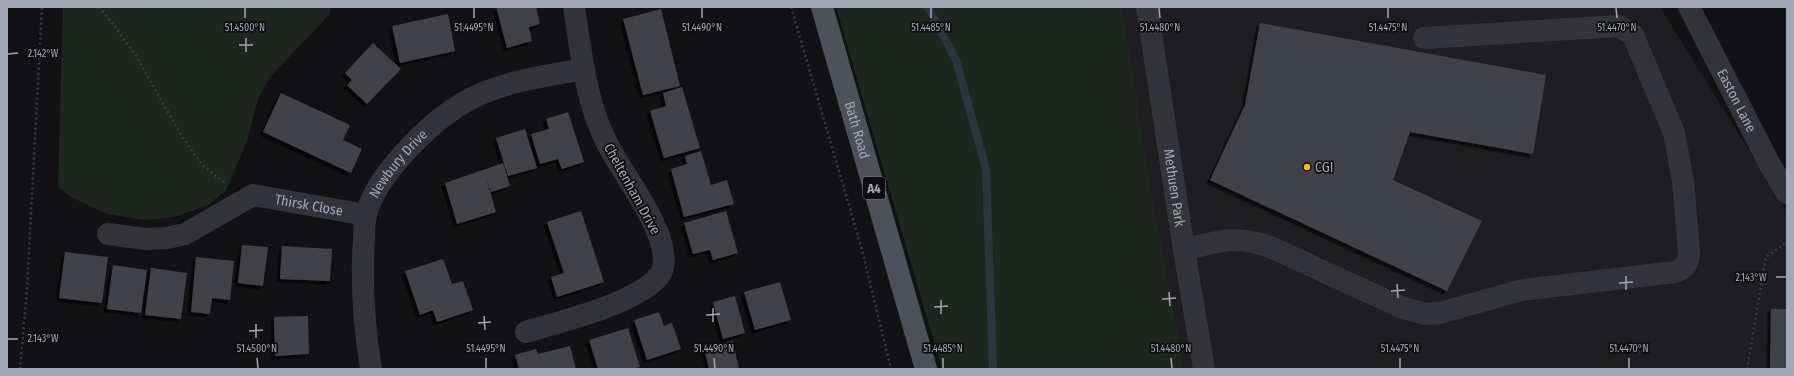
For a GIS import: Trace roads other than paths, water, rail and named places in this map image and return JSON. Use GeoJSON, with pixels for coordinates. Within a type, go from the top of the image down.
{"type":"FeatureCollection","features":[{"type":"Feature","properties":{"kind":"main road","name":"Bath Road"},"geometry":{"type":"LineString","coordinates":[[822,7],[926,369]]}},
{"type":"Feature","properties":{"kind":"street","name":"Cheltenham Drive"},"geometry":{"type":"LineString","coordinates":[[526,332],[608,306],[636,294],[654,281],[663,269],[664,261],[660,241],[645,206],[606,143],[592,104],[584,69],[574,7]]}},
{"type":"Feature","properties":{"kind":"street","name":"Methuen Park"},"geometry":{"type":"LineString","coordinates":[[1147,7],[1184,250],[1204,369]]}},
{"type":"Feature","properties":{"kind":"street","name":"Easton Lane"},"geometry":{"type":"LineString","coordinates":[[1688,7],[1769,163],[1787,193]]}},
{"type":"Feature","properties":{"kind":"street"},"geometry":{"type":"LineString","coordinates":[[1184,250],[1227,240],[1250,240],[1268,246],[1403,308],[1426,314],[1440,313],[1522,290],[1675,272],[1686,266],[1689,260],[1689,251],[1683,181],[1674,132],[1633,35],[1619,26],[1424,38]]}},
{"type":"Feature","properties":{"kind":"street","name":"Newbury Drive"},"geometry":{"type":"LineString","coordinates":[[371,369],[367,345],[363,286],[366,215],[376,190],[390,170],[408,148],[445,115],[489,91],[539,78],[584,69]]}},
{"type":"Feature","properties":{"kind":"street","name":"Thirsk Close"},"geometry":{"type":"LineString","coordinates":[[108,234],[146,239],[168,238],[185,234],[253,195],[366,215]]}},
{"type":"Feature","properties":{"kind":"waterway"},"geometry":{"type":"LineString","coordinates":[[928,7],[956,60],[986,169],[993,369]]}},
{"type":"Feature","properties":{"kind":"place","name":"CGI"},"geometry":{"type":"Point","coordinates":[1307,167]}}]}
